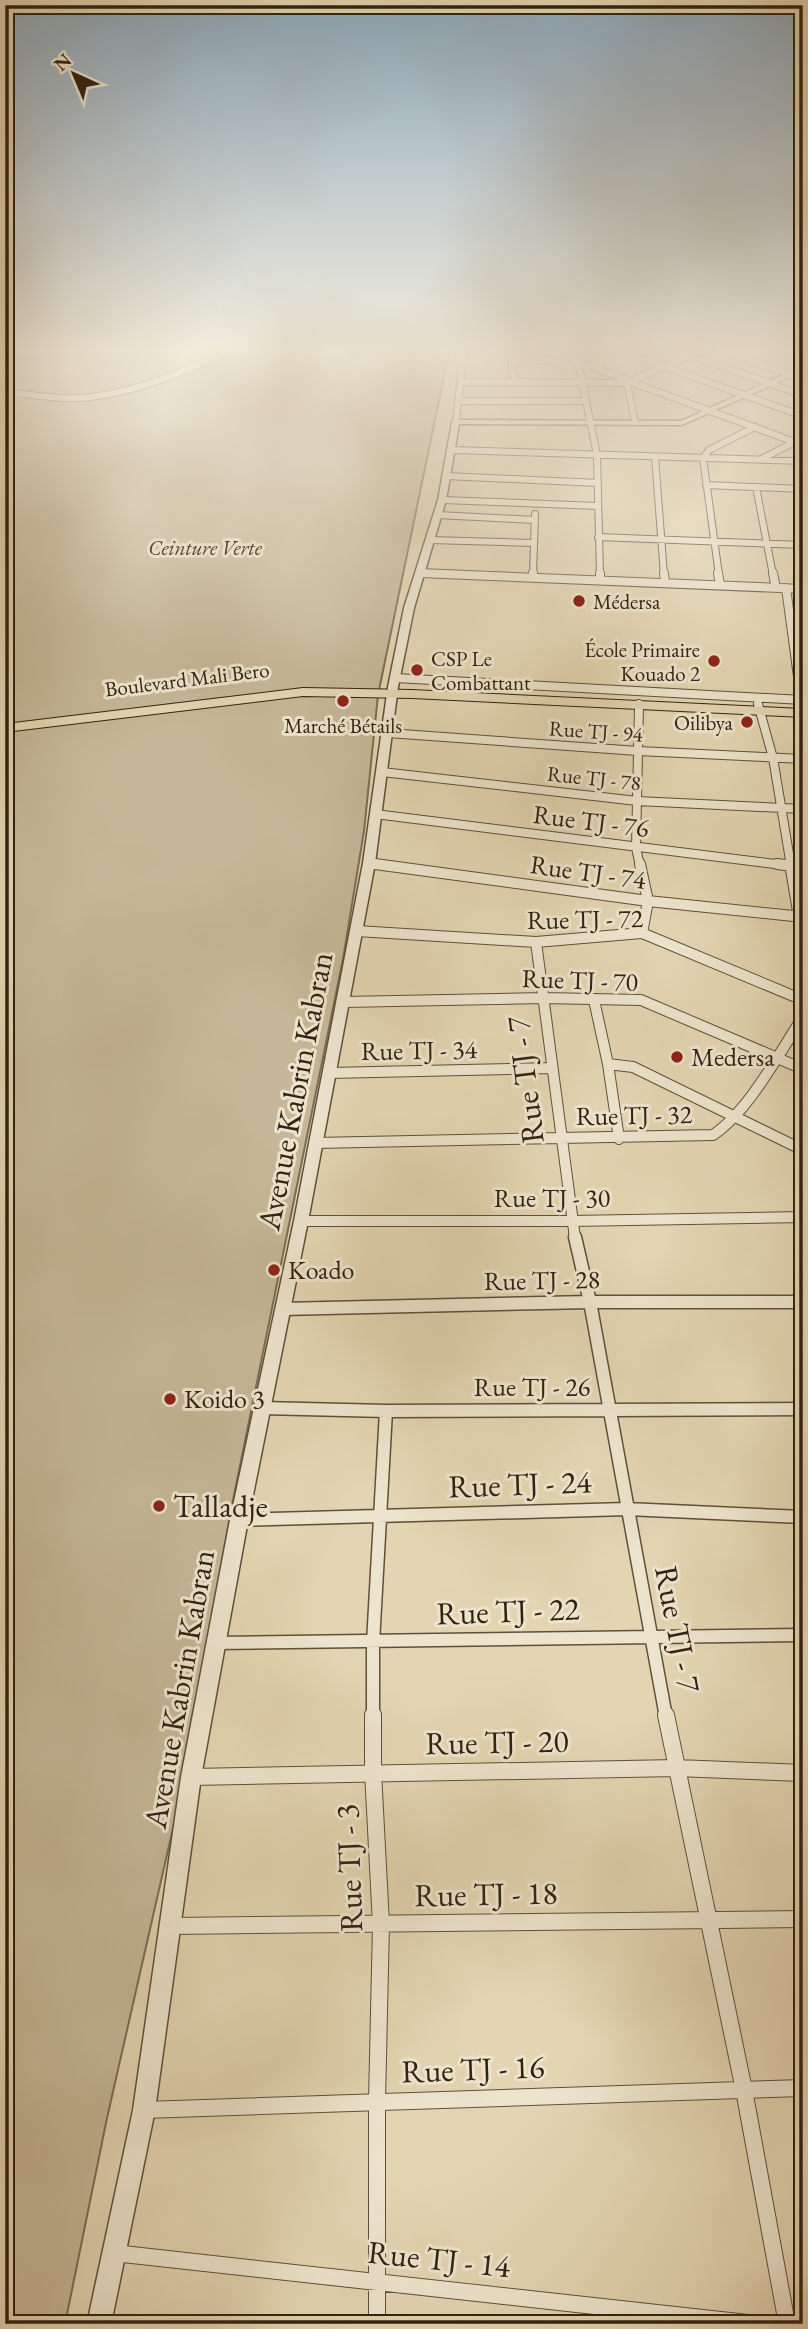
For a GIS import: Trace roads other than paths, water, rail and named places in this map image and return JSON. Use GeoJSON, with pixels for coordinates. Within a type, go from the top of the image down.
{"type":"FeatureCollection","features":[{"type":"Feature","properties":{"kind":"main road"},"geometry":{"type":"LineString","coordinates":[[413,691],[442,685],[759,707]]}},
{"type":"Feature","properties":{"kind":"main road","name":"Boulevard Mali Bero"},"geometry":{"type":"LineString","coordinates":[[5,721],[283,687],[386,688]]}},
{"type":"Feature","properties":{"kind":"main road"},"geometry":{"type":"LineString","coordinates":[[386,688],[639,704],[759,707],[802,705]]}},
{"type":"Feature","properties":{"kind":"main road","name":"Boulevard Mali Bero"},"geometry":{"type":"LineString","coordinates":[[5,728],[303,692],[386,688]]}},
{"type":"Feature","properties":{"kind":"street","name":"Avenue Kabrin Kabran"},"geometry":{"type":"LineString","coordinates":[[99,2324],[144,2110],[191,1777],[369,863],[388,733],[386,688],[438,515],[451,456]]}},
{"type":"Feature","properties":{"kind":"street"},"geometry":{"type":"LineString","coordinates":[[597,456],[600,580]]}},
{"type":"Feature","properties":{"kind":"street"},"geometry":{"type":"LineString","coordinates":[[617,456],[803,461]]}},
{"type":"Feature","properties":{"kind":"street"},"geometry":{"type":"LineString","coordinates":[[759,460],[768,456]]}},
{"type":"Feature","properties":{"kind":"street"},"geometry":{"type":"LineString","coordinates":[[654,457],[665,583]]}},
{"type":"Feature","properties":{"kind":"street"},"geometry":{"type":"LineString","coordinates":[[703,458],[720,586]]}},
{"type":"Feature","properties":{"kind":"street"},"geometry":{"type":"LineString","coordinates":[[446,476],[598,483]]}},
{"type":"Feature","properties":{"kind":"street"},"geometry":{"type":"LineString","coordinates":[[706,485],[803,489]]}},
{"type":"Feature","properties":{"kind":"street"},"geometry":{"type":"LineString","coordinates":[[756,487],[776,588]]}},
{"type":"Feature","properties":{"kind":"street"},"geometry":{"type":"LineString","coordinates":[[442,500],[598,506]]}},
{"type":"Feature","properties":{"kind":"street"},"geometry":{"type":"LineString","coordinates":[[533,577],[535,504]]}},
{"type":"Feature","properties":{"kind":"street"},"geometry":{"type":"LineString","coordinates":[[438,515],[535,520]]}},
{"type":"Feature","properties":{"kind":"street"},"geometry":{"type":"LineString","coordinates":[[598,537],[803,545]]}},
{"type":"Feature","properties":{"kind":"street"},"geometry":{"type":"LineString","coordinates":[[430,540],[534,544]]}},
{"type":"Feature","properties":{"kind":"street"},"geometry":{"type":"LineString","coordinates":[[420,573],[803,589]]}},
{"type":"Feature","properties":{"kind":"street"},"geometry":{"type":"LineString","coordinates":[[386,688],[442,685],[802,705],[786,588]]}},
{"type":"Feature","properties":{"kind":"street"},"geometry":{"type":"LineString","coordinates":[[639,704],[636,848],[648,901],[642,933]]}},
{"type":"Feature","properties":{"kind":"street"},"geometry":{"type":"LineString","coordinates":[[759,707],[773,758],[801,917]]}},
{"type":"Feature","properties":{"kind":"street","name":"Rue TJ - 94"},"geometry":{"type":"LineString","coordinates":[[388,733],[638,751],[803,759]]}},
{"type":"Feature","properties":{"kind":"street","name":"Rue TJ - 78"},"geometry":{"type":"LineString","coordinates":[[382,772],[637,801],[803,809]]}},
{"type":"Feature","properties":{"kind":"street","name":"Rue TJ - 76"},"geometry":{"type":"LineString","coordinates":[[375,814],[803,867]]}},
{"type":"Feature","properties":{"kind":"street","name":"Rue TJ - 74"},"geometry":{"type":"LineString","coordinates":[[369,863],[648,901],[801,917]]}},
{"type":"Feature","properties":{"kind":"street","name":"Rue TJ - 72"},"geometry":{"type":"LineString","coordinates":[[357,931],[536,942],[642,933],[803,1000]]}},
{"type":"Feature","properties":{"kind":"street","name":"Rue TJ - 7"},"geometry":{"type":"LineString","coordinates":[[536,942],[571,1221],[590,1302],[649,1634],[710,1919],[787,2324]]}},
{"type":"Feature","properties":{"kind":"street","name":"Rue TJ - 70"},"geometry":{"type":"LineString","coordinates":[[343,1002],[544,998],[641,1000],[803,1069]]}},
{"type":"Feature","properties":{"kind":"street"},"geometry":{"type":"LineString","coordinates":[[594,1000],[608,1065],[619,1139]]}},
{"type":"Feature","properties":{"kind":"street","name":"Rue TJ - 32"},"geometry":{"type":"LineString","coordinates":[[315,1143],[619,1139],[713,1135],[721,1131],[735,1115],[803,1017]]}},
{"type":"Feature","properties":{"kind":"street"},"geometry":{"type":"LineString","coordinates":[[608,1065],[628,1065],[803,1150]]}},
{"type":"Feature","properties":{"kind":"street","name":"Rue TJ - 34"},"geometry":{"type":"LineString","coordinates":[[329,1073],[552,1068]]}},
{"type":"Feature","properties":{"kind":"street","name":"Rue TJ - 30"},"geometry":{"type":"LineString","coordinates":[[301,1221],[571,1221],[803,1217]]}},
{"type":"Feature","properties":{"kind":"street","name":"Rue TJ - 28"},"geometry":{"type":"LineString","coordinates":[[282,1309],[590,1302],[803,1302]]}},
{"type":"Feature","properties":{"kind":"street","name":"Rue TJ - 26"},"geometry":{"type":"LineString","coordinates":[[262,1409],[803,1409]]}},
{"type":"Feature","properties":{"kind":"street","name":"Rue TJ - 3"},"geometry":{"type":"LineString","coordinates":[[377,2324],[377,2101],[381,1924],[373,1772],[373,1643],[386,1411]]}},
{"type":"Feature","properties":{"kind":"street","name":"Rue TJ - 24"},"geometry":{"type":"LineString","coordinates":[[239,1520],[626,1509],[803,1517]]}},
{"type":"Feature","properties":{"kind":"street","name":"Rue TJ - 22"},"geometry":{"type":"LineString","coordinates":[[216,1643],[373,1643],[649,1634],[803,1634]]}},
{"type":"Feature","properties":{"kind":"street","name":"Rue TJ - 20"},"geometry":{"type":"LineString","coordinates":[[191,1777],[677,1768],[803,1773]]}},
{"type":"Feature","properties":{"kind":"street","name":"Rue TJ - 18"},"geometry":{"type":"LineString","coordinates":[[170,1926],[803,1919]]}},
{"type":"Feature","properties":{"kind":"street","name":"Rue TJ - 16"},"geometry":{"type":"LineString","coordinates":[[144,2110],[803,2088]]}},
{"type":"Feature","properties":{"kind":"street","name":"Rue TJ - 14"},"geometry":{"type":"LineString","coordinates":[[114,2253],[757,2324]]}},
{"type":"Feature","properties":{"kind":"place","name":"Médersa"},"geometry":{"type":"Point","coordinates":[579,601]}},
{"type":"Feature","properties":{"kind":"place","name":"École Primaire Kouado 2"},"geometry":{"type":"Point","coordinates":[714,661]}},
{"type":"Feature","properties":{"kind":"place","name":"CSP Le Combattant"},"geometry":{"type":"Point","coordinates":[417,670]}},
{"type":"Feature","properties":{"kind":"place","name":"Marché Bétails"},"geometry":{"type":"Point","coordinates":[343,701]}},
{"type":"Feature","properties":{"kind":"place","name":"Oilibya"},"geometry":{"type":"Point","coordinates":[747,722]}},
{"type":"Feature","properties":{"kind":"place","name":"Medersa"},"geometry":{"type":"Point","coordinates":[677,1057]}},
{"type":"Feature","properties":{"kind":"place","name":"Koado"},"geometry":{"type":"Point","coordinates":[274,1270]}},
{"type":"Feature","properties":{"kind":"place","name":"Koido 3"},"geometry":{"type":"Point","coordinates":[170,1399]}},
{"type":"Feature","properties":{"kind":"place","name":"Talladje"},"geometry":{"type":"Point","coordinates":[159,1506]}},
{"type":"Feature","properties":{"kind":"park label","name":"Ceinture Verte"},"geometry":{"type":"Point","coordinates":[205,547]}}]}
